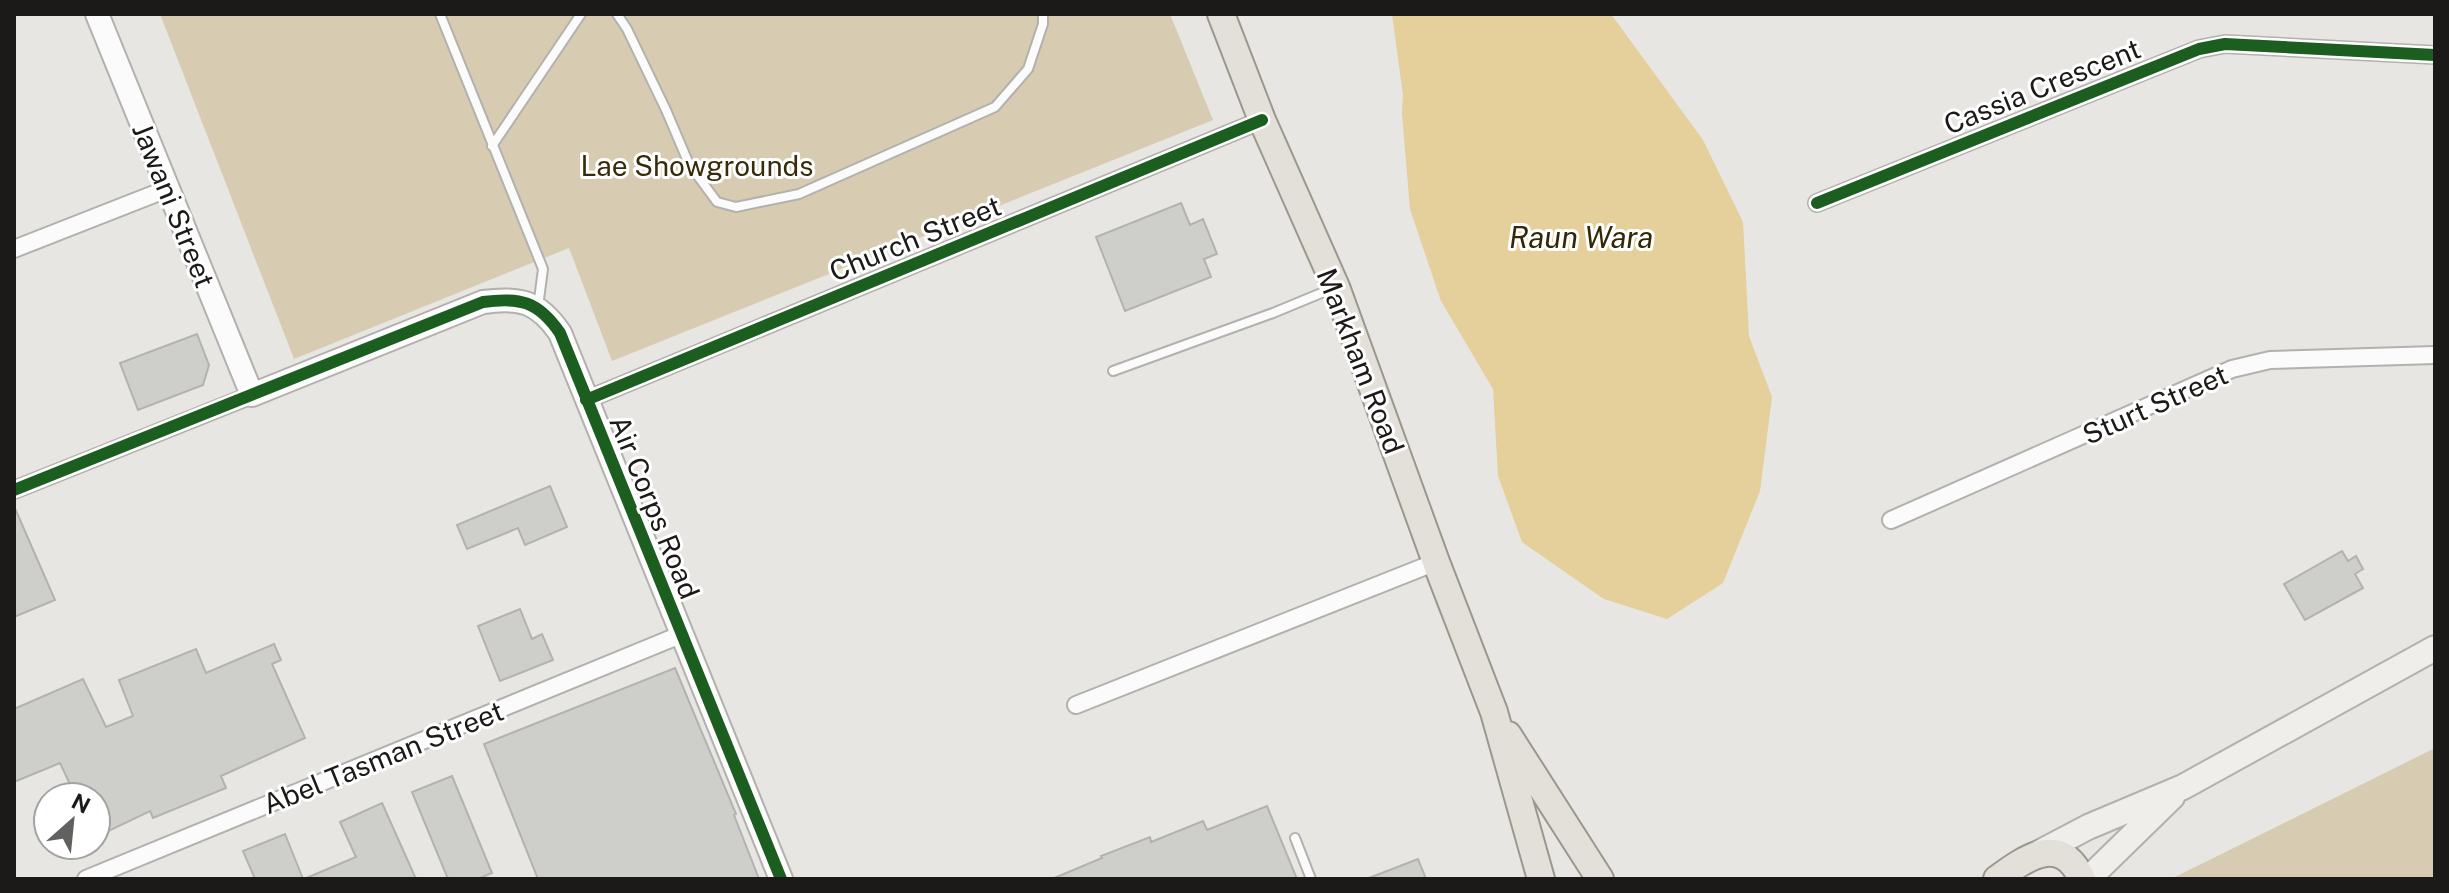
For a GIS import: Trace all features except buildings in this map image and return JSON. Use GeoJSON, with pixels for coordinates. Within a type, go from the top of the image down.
{"type":"FeatureCollection","features":[{"type":"Feature","properties":{"kind":"main road","name":"Markham Road"},"geometry":{"type":"LineString","coordinates":[[1221,14],[1262,120],[1336,287],[1494,712],[1541,879]]}},
{"type":"Feature","properties":{"kind":"main road"},"geometry":{"type":"LineString","coordinates":[[1997,879],[2088,827],[2183,787],[2435,648]]}},
{"type":"Feature","properties":{"kind":"main road","name":"Markham Road"},"geometry":{"type":"LineString","coordinates":[[1494,712],[1600,879]]}},
{"type":"Feature","properties":{"kind":"main road"},"geometry":{"type":"LineString","coordinates":[[2025,865],[2059,853],[2075,865],[2085,879],[2183,787]]}},
{"type":"Feature","properties":{"kind":"street","name":"Jawani Street"},"geometry":{"type":"LineString","coordinates":[[97,14],[252,395]]}},
{"type":"Feature","properties":{"kind":"street","name":"Cassia Crescent"},"geometry":{"type":"LineString","coordinates":[[1817,203],[2199,49],[2225,44],[2435,55]]}},
{"type":"Feature","properties":{"kind":"street","name":"Church Street"},"geometry":{"type":"LineString","coordinates":[[586,400],[1262,120]]}},
{"type":"Feature","properties":{"kind":"street"},"geometry":{"type":"LineString","coordinates":[[14,249],[167,189]]}},
{"type":"Feature","properties":{"kind":"street"},"geometry":{"type":"LineString","coordinates":[[14,490],[483,302],[505,299],[538,308]]}},
{"type":"Feature","properties":{"kind":"street","name":"Air Corps Road"},"geometry":{"type":"LineString","coordinates":[[538,308],[549,316],[560,333],[781,879]]}},
{"type":"Feature","properties":{"kind":"street","name":"Sturt Street"},"geometry":{"type":"LineString","coordinates":[[1891,520],[2232,369],[2270,360],[2435,355]]}},
{"type":"Feature","properties":{"kind":"street"},"geometry":{"type":"LineString","coordinates":[[1076,705],[1436,562]]}},
{"type":"Feature","properties":{"kind":"street","name":"Abel Tasman Street"},"geometry":{"type":"LineString","coordinates":[[86,879],[680,635]]}},
{"type":"Feature","properties":{"kind":"lane"},"geometry":{"type":"LineString","coordinates":[[440,14],[543,269],[538,308]]}},
{"type":"Feature","properties":{"kind":"lane"},"geometry":{"type":"LineString","coordinates":[[492,146],[581,14]]}},
{"type":"Feature","properties":{"kind":"lane"},"geometry":{"type":"LineString","coordinates":[[617,14],[660,96],[689,164],[717,202],[736,207],[799,194],[995,107],[1028,69],[1043,24],[1043,14]]}},
{"type":"Feature","properties":{"kind":"lane"},"geometry":{"type":"LineString","coordinates":[[1113,371],[1336,287]]}},
{"type":"Feature","properties":{"kind":"lane"},"geometry":{"type":"LineString","coordinates":[[1295,838],[1311,879]]}},
{"type":"Feature","properties":{"kind":"green space","name":"Lae Showgrounds"},"geometry":{"type":"Polygon","coordinates":[[[160,14],[1170,14],[1213,120],[612,361],[569,248],[294,359],[160,14]]]}},
{"type":"Feature","properties":{"kind":"green space"},"geometry":{"type":"Polygon","coordinates":[[[2435,748],[2435,879],[2171,879],[2435,748]]]}},
{"type":"Feature","properties":{"kind":"water","name":"Raun Wara"},"geometry":{"type":"Polygon","coordinates":[[[1392,14],[1611,14],[1703,140],[1743,222],[1749,336],[1772,397],[1760,491],[1723,583],[1667,619],[1604,599],[1522,542],[1498,476],[1493,389],[1441,301],[1410,209],[1403,95],[1392,14]]]}},
{"type":"Feature","properties":{"kind":"cycle path"},"geometry":{"type":"LineString","coordinates":[[1817,203],[2199,49],[2225,44],[2435,55]]}},
{"type":"Feature","properties":{"kind":"cycle path"},"geometry":{"type":"LineString","coordinates":[[586,400],[1262,120]]}},
{"type":"Feature","properties":{"kind":"cycle path"},"geometry":{"type":"LineString","coordinates":[[14,490],[483,302],[518,301],[536,308],[560,333],[781,879]]}}]}
